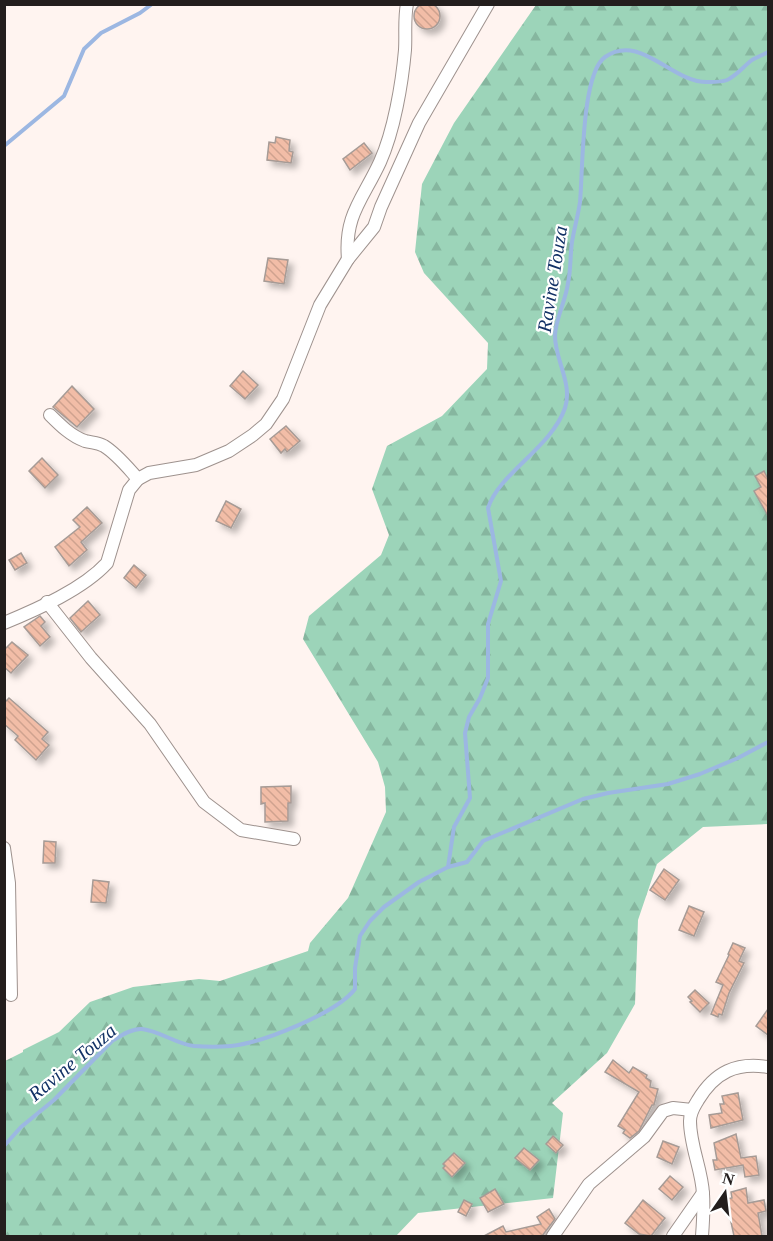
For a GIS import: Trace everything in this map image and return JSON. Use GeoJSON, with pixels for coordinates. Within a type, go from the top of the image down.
{"type":"FeatureCollection","features":[{"type":"Feature","properties":{"kind":"street"},"geometry":{"type":"LineString","coordinates":[[348,259],[346,240],[349,221],[381,159],[397,106],[403,77],[407,4]]}},
{"type":"Feature","properties":{"kind":"street"},"geometry":{"type":"LineString","coordinates":[[4,623],[77,587],[99,571],[107,562],[129,490],[138,479],[149,473],[196,465],[229,451],[266,424],[283,399],[320,305],[348,259],[374,228],[381,207],[419,123],[488,4]]}},
{"type":"Feature","properties":{"kind":"street"},"geometry":{"type":"LineString","coordinates":[[50,415],[75,436],[107,448],[138,479]]}},
{"type":"Feature","properties":{"kind":"street"},"geometry":{"type":"LineString","coordinates":[[47,602],[91,658],[150,724],[204,802],[241,830],[294,838]]}},
{"type":"Feature","properties":{"kind":"street"},"geometry":{"type":"LineString","coordinates":[[4,848],[9,883],[11,995]]}},
{"type":"Feature","properties":{"kind":"street"},"geometry":{"type":"LineString","coordinates":[[677,1232],[689,1228],[703,1235],[704,1193],[695,1156],[690,1121],[692,1110],[705,1088],[732,1068],[768,1067]]}},
{"type":"Feature","properties":{"kind":"street"},"geometry":{"type":"LineString","coordinates":[[553,1236],[589,1184],[644,1137],[663,1111],[673,1108],[692,1110]]}},
{"type":"Feature","properties":{"kind":"street"},"geometry":{"type":"LineString","coordinates":[[677,1232],[704,1193]]}},
{"type":"Feature","properties":{"kind":"green space"},"geometry":{"type":"Polygon","coordinates":[[[536,5],[768,5],[768,824],[703,827],[657,864],[638,920],[635,1004],[607,1053],[552,1103],[563,1113],[553,1198],[418,1213],[396,1236],[5,1236],[5,1061],[59,1032],[90,1002],[133,987],[199,979],[220,981],[308,951],[310,943],[348,898],[386,812],[385,787],[378,762],[303,639],[309,616],[381,555],[389,535],[372,489],[387,446],[442,416],[487,369],[488,343],[424,273],[415,252],[422,184],[454,123],[536,5]]]}},
{"type":"Feature","properties":{"kind":"building"},"geometry":{"type":"Polygon","coordinates":[[[427,3],[436,7],[440,16],[436,25],[427,29],[418,25],[414,16],[418,7],[427,3]]]}},
{"type":"Feature","properties":{"kind":"building"},"geometry":{"type":"Polygon","coordinates":[[[276,137],[290,140],[289,151],[293,152],[291,163],[267,160],[269,142],[275,143],[276,137]]]}},
{"type":"Feature","properties":{"kind":"building"},"geometry":{"type":"Polygon","coordinates":[[[364,143],[372,153],[350,170],[343,159],[364,143]]]}},
{"type":"Feature","properties":{"kind":"building"},"geometry":{"type":"Polygon","coordinates":[[[268,258],[288,260],[284,284],[264,281],[268,258]]]}},
{"type":"Feature","properties":{"kind":"building"},"geometry":{"type":"Polygon","coordinates":[[[243,371],[258,385],[245,399],[230,386],[243,371]]]}},
{"type":"Feature","properties":{"kind":"building"},"geometry":{"type":"Polygon","coordinates":[[[72,386],[94,409],[77,427],[53,407],[72,386]]]}},
{"type":"Feature","properties":{"kind":"building"},"geometry":{"type":"Polygon","coordinates":[[[286,426],[300,441],[287,452],[285,449],[281,453],[270,439],[286,426]]]}},
{"type":"Feature","properties":{"kind":"building"},"geometry":{"type":"Polygon","coordinates":[[[42,458],[58,475],[45,488],[29,471],[42,458]]]}},
{"type":"Feature","properties":{"kind":"building"},"geometry":{"type":"Polygon","coordinates":[[[764,471],[768,479],[768,516],[754,491],[761,487],[755,476],[764,471]]]}},
{"type":"Feature","properties":{"kind":"building"},"geometry":{"type":"Polygon","coordinates":[[[226,501],[241,509],[231,528],[216,521],[226,501]]]}},
{"type":"Feature","properties":{"kind":"building"},"geometry":{"type":"Polygon","coordinates":[[[87,507],[102,523],[81,542],[87,550],[69,566],[55,547],[80,527],[73,520],[87,507]]]}},
{"type":"Feature","properties":{"kind":"building"},"geometry":{"type":"Polygon","coordinates":[[[21,553],[27,563],[15,570],[9,560],[21,553]]]}},
{"type":"Feature","properties":{"kind":"building"},"geometry":{"type":"Polygon","coordinates":[[[134,565],[146,575],[136,588],[124,578],[134,565]]]}},
{"type":"Feature","properties":{"kind":"building"},"geometry":{"type":"Polygon","coordinates":[[[88,601],[100,615],[81,632],[70,618],[88,601]]]}},
{"type":"Feature","properties":{"kind":"building"},"geometry":{"type":"Polygon","coordinates":[[[40,616],[45,622],[41,626],[50,637],[40,646],[24,627],[40,616]]]}},
{"type":"Feature","properties":{"kind":"building"},"geometry":{"type":"Polygon","coordinates":[[[12,642],[28,655],[11,673],[4,667],[4,650],[12,642]]]}},
{"type":"Feature","properties":{"kind":"building"},"geometry":{"type":"Polygon","coordinates":[[[9,698],[48,732],[42,739],[49,745],[36,760],[15,740],[18,736],[4,724],[4,703],[9,698]]]}},
{"type":"Feature","properties":{"kind":"building"},"geometry":{"type":"Polygon","coordinates":[[[291,786],[288,821],[265,822],[265,803],[261,804],[261,787],[291,786]]]}},
{"type":"Feature","properties":{"kind":"building"},"geometry":{"type":"Polygon","coordinates":[[[44,841],[56,842],[55,863],[43,863],[44,841]]]}},
{"type":"Feature","properties":{"kind":"building"},"geometry":{"type":"Polygon","coordinates":[[[664,869],[679,880],[665,900],[650,890],[664,869]]]}},
{"type":"Feature","properties":{"kind":"building"},"geometry":{"type":"Polygon","coordinates":[[[93,880],[109,882],[106,903],[91,902],[93,880]]]}},
{"type":"Feature","properties":{"kind":"building"},"geometry":{"type":"Polygon","coordinates":[[[689,906],[704,912],[694,936],[679,930],[689,906]]]}},
{"type":"Feature","properties":{"kind":"building"},"geometry":{"type":"Polygon","coordinates":[[[733,943],[745,948],[739,961],[744,963],[729,993],[722,1015],[719,1014],[718,1017],[711,1014],[723,985],[716,982],[733,943]]]}},
{"type":"Feature","properties":{"kind":"building"},"geometry":{"type":"Polygon","coordinates":[[[695,990],[709,1003],[700,1012],[688,997],[695,990]]]}},
{"type":"Feature","properties":{"kind":"building"},"geometry":{"type":"Polygon","coordinates":[[[768,1009],[768,1035],[756,1026],[768,1009]]]}},
{"type":"Feature","properties":{"kind":"building"},"geometry":{"type":"Polygon","coordinates":[[[613,1060],[629,1073],[633,1067],[647,1075],[646,1078],[651,1081],[650,1087],[658,1089],[654,1105],[639,1131],[630,1138],[623,1133],[625,1130],[618,1126],[639,1092],[605,1072],[613,1060]]]}},
{"type":"Feature","properties":{"kind":"building"},"geometry":{"type":"Polygon","coordinates":[[[738,1093],[743,1120],[711,1128],[709,1115],[722,1113],[720,1104],[724,1104],[722,1096],[738,1093]]]}},
{"type":"Feature","properties":{"kind":"building"},"geometry":{"type":"Polygon","coordinates":[[[736,1134],[741,1158],[756,1156],[759,1175],[745,1177],[743,1165],[715,1170],[713,1160],[717,1160],[714,1143],[736,1134]]]}},
{"type":"Feature","properties":{"kind":"building"},"geometry":{"type":"Polygon","coordinates":[[[553,1136],[563,1145],[556,1153],[546,1144],[553,1136]]]}},
{"type":"Feature","properties":{"kind":"building"},"geometry":{"type":"Polygon","coordinates":[[[663,1141],[679,1147],[672,1164],[657,1157],[663,1141]]]}},
{"type":"Feature","properties":{"kind":"building"},"geometry":{"type":"Polygon","coordinates":[[[524,1148],[539,1160],[530,1170],[515,1158],[524,1148]]]}},
{"type":"Feature","properties":{"kind":"building"},"geometry":{"type":"Polygon","coordinates":[[[454,1153],[465,1163],[452,1177],[443,1168],[445,1166],[443,1164],[454,1153]]]}},
{"type":"Feature","properties":{"kind":"building"},"geometry":{"type":"Polygon","coordinates":[[[670,1176],[683,1187],[672,1200],[659,1189],[670,1176]]]}},
{"type":"Feature","properties":{"kind":"building"},"geometry":{"type":"Polygon","coordinates":[[[746,1188],[748,1203],[764,1200],[766,1211],[758,1213],[762,1236],[734,1236],[726,1199],[732,1198],[731,1192],[746,1188]]]}},
{"type":"Feature","properties":{"kind":"building"},"geometry":{"type":"Polygon","coordinates":[[[495,1189],[504,1204],[488,1212],[480,1198],[495,1189]]]}},
{"type":"Feature","properties":{"kind":"building"},"geometry":{"type":"Polygon","coordinates":[[[464,1200],[472,1204],[466,1216],[458,1212],[464,1200]]]}},
{"type":"Feature","properties":{"kind":"building"},"geometry":{"type":"Polygon","coordinates":[[[643,1200],[665,1218],[651,1236],[639,1234],[625,1223],[643,1200]]]}},
{"type":"Feature","properties":{"kind":"building"},"geometry":{"type":"Polygon","coordinates":[[[549,1209],[555,1219],[542,1236],[484,1236],[503,1226],[506,1232],[541,1224],[537,1217],[549,1209]]]}},
{"type":"Feature","properties":{"kind":"waterway"},"geometry":{"type":"LineString","coordinates":[[4,146],[64,96],[84,49],[101,33],[140,13],[152,4]]}},
{"type":"Feature","properties":{"kind":"waterway","name":"Ravine Touza"},"geometry":{"type":"LineString","coordinates":[[448,867],[454,827],[470,798],[465,733],[469,717],[488,678],[488,624],[501,581],[488,508],[503,483],[549,435],[558,422],[567,399],[555,330],[569,278],[572,242],[580,202],[587,102],[597,67],[605,57],[618,51],[631,51],[644,54],[695,80],[718,82],[725,81],[752,60],[768,52]]}},
{"type":"Feature","properties":{"kind":"waterway","name":"Ravine Touza"},"geometry":{"type":"LineString","coordinates":[[4,1146],[21,1127],[54,1100],[112,1041],[130,1031],[149,1030],[194,1046],[231,1046],[279,1033],[332,1008],[355,989],[355,968],[360,936],[370,921],[384,907],[419,882],[448,867],[467,862],[483,841],[583,799],[668,784],[700,774],[768,742]]}}]}
